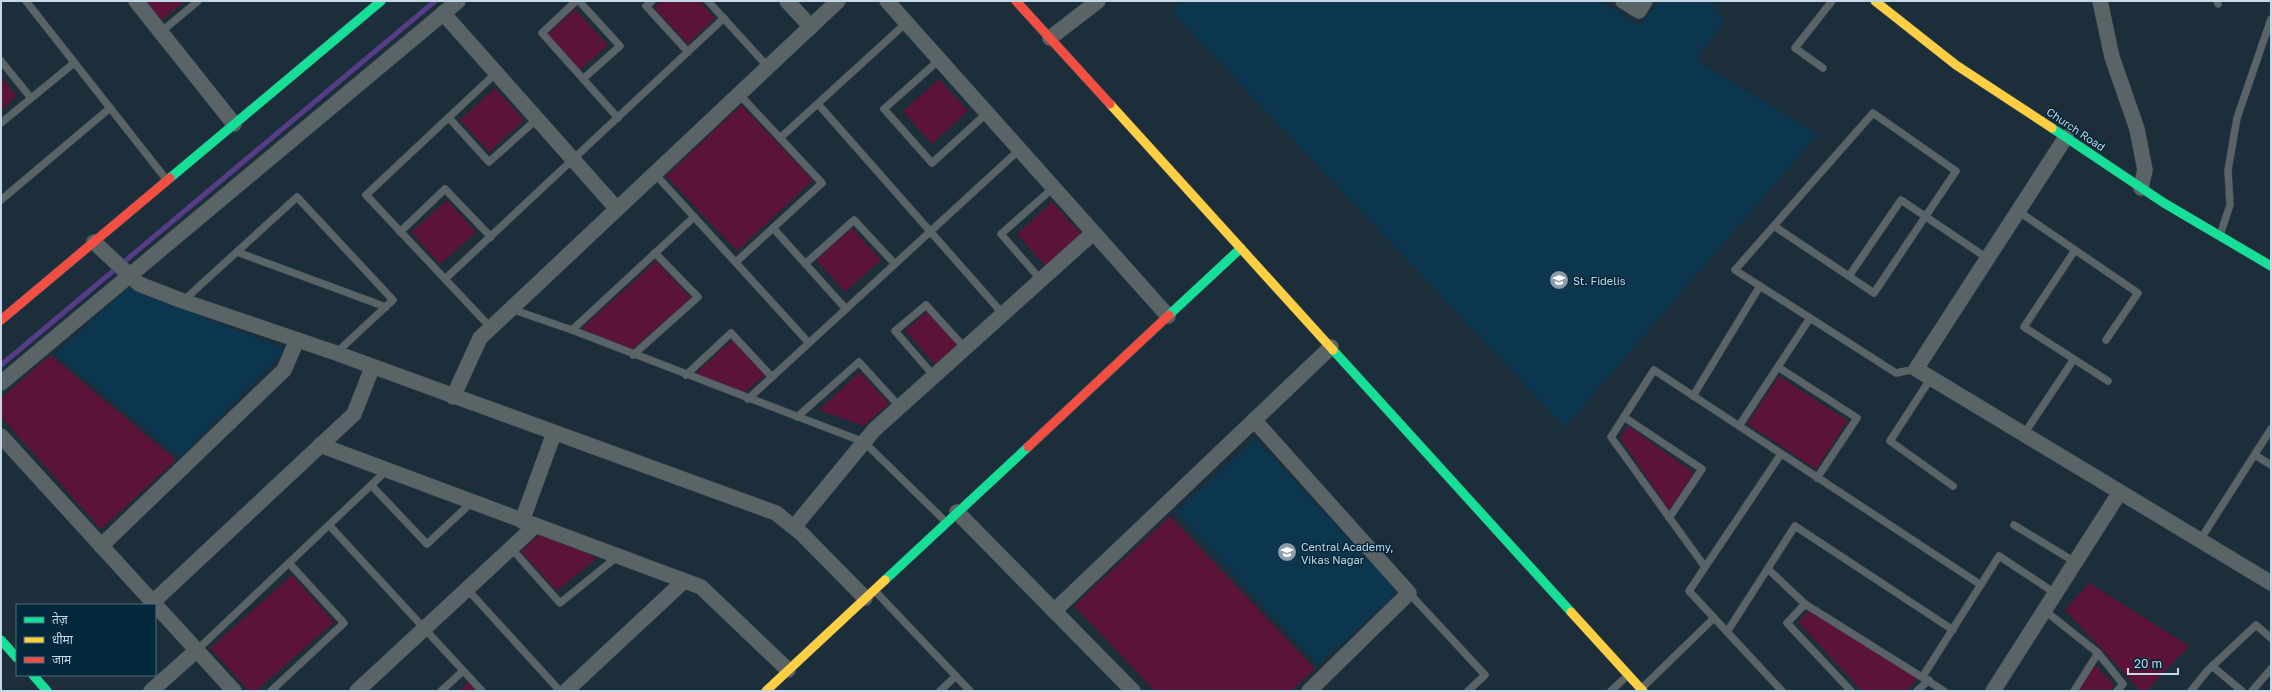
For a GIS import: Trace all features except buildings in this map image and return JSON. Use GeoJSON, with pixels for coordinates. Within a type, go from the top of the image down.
{"type":"FeatureCollection","features":[{"type":"Feature","properties":{"kind":"street"},"geometry":{"type":"LineString","coordinates":[[136,1],[234,124]]}},
{"type":"Feature","properties":{"kind":"street"},"geometry":{"type":"LineString","coordinates":[[1,320],[381,1]]}},
{"type":"Feature","properties":{"kind":"street"},"geometry":{"type":"LineString","coordinates":[[1,383],[127,272],[458,1]]}},
{"type":"Feature","properties":{"kind":"street"},"geometry":{"type":"LineString","coordinates":[[787,1],[811,27]]}},
{"type":"Feature","properties":{"kind":"street"},"geometry":{"type":"LineString","coordinates":[[453,397],[480,338],[838,1]]}},
{"type":"Feature","properties":{"kind":"street"},"geometry":{"type":"LineString","coordinates":[[887,1],[1168,316]]}},
{"type":"Feature","properties":{"kind":"street"},"geometry":{"type":"LineString","coordinates":[[1016,1],[1642,690]]}},
{"type":"Feature","properties":{"kind":"street"},"geometry":{"type":"LineString","coordinates":[[1050,38],[1098,1]]}},
{"type":"Feature","properties":{"kind":"street"},"geometry":{"type":"LineString","coordinates":[[1623,1],[1639,11],[1645,1]]}},
{"type":"Feature","properties":{"kind":"street","name":"Church Road"},"geometry":{"type":"LineString","coordinates":[[1875,1],[1956,65],[2142,188],[2219,236],[2271,266]]}},
{"type":"Feature","properties":{"kind":"street"},"geometry":{"type":"LineString","coordinates":[[2100,1],[2112,57],[2137,129],[2145,170],[2142,188]]}},
{"type":"Feature","properties":{"kind":"street"},"geometry":{"type":"LineString","coordinates":[[443,13],[618,209]]}},
{"type":"Feature","properties":{"kind":"street"},"geometry":{"type":"LineString","coordinates":[[2066,137],[1916,369],[2271,583]]}},
{"type":"Feature","properties":{"kind":"street"},"geometry":{"type":"LineString","coordinates":[[794,528],[874,430],[1093,233]]}},
{"type":"Feature","properties":{"kind":"street"},"geometry":{"type":"LineString","coordinates":[[94,242],[139,284],[183,301],[336,353],[372,368],[776,513],[870,594]]}},
{"type":"Feature","properties":{"kind":"street"},"geometry":{"type":"LineString","coordinates":[[766,691],[1241,248]]}},
{"type":"Feature","properties":{"kind":"street"},"geometry":{"type":"LineString","coordinates":[[101,546],[284,370],[297,340]]}},
{"type":"Feature","properties":{"kind":"street"},"geometry":{"type":"LineString","coordinates":[[1054,611],[1331,347]]}},
{"type":"Feature","properties":{"kind":"street"},"geometry":{"type":"LineString","coordinates":[[1,436],[153,602],[354,414],[372,368]]}},
{"type":"Feature","properties":{"kind":"street"},"geometry":{"type":"LineString","coordinates":[[1254,420],[1409,593],[1309,691]]}},
{"type":"Feature","properties":{"kind":"street"},"geometry":{"type":"LineString","coordinates":[[357,691],[511,548],[529,523],[554,433]]}},
{"type":"Feature","properties":{"kind":"street"},"geometry":{"type":"LineString","coordinates":[[320,445],[701,588],[788,670]]}},
{"type":"Feature","properties":{"kind":"street"},"geometry":{"type":"LineString","coordinates":[[1993,691],[2120,492]]}},
{"type":"Feature","properties":{"kind":"street"},"geometry":{"type":"LineString","coordinates":[[952,517],[1054,611],[1129,690]]}},
{"type":"Feature","properties":{"kind":"street"},"geometry":{"type":"LineString","coordinates":[[566,691],[684,581]]}},
{"type":"Feature","properties":{"kind":"street"},"geometry":{"type":"LineString","coordinates":[[156,605],[234,691]]}},
{"type":"Feature","properties":{"kind":"street"},"geometry":{"type":"LineString","coordinates":[[1,640],[16,657]]}},
{"type":"Feature","properties":{"kind":"street"},"geometry":{"type":"LineString","coordinates":[[151,691],[197,650]]}},
{"type":"Feature","properties":{"kind":"street"},"geometry":{"type":"LineString","coordinates":[[33,676],[47,691]]}},
{"type":"Feature","properties":{"kind":"lane"},"geometry":{"type":"LineString","coordinates":[[26,1],[167,181]]}},
{"type":"Feature","properties":{"kind":"lane"},"geometry":{"type":"LineString","coordinates":[[160,32],[198,1]]}},
{"type":"Feature","properties":{"kind":"lane"},"geometry":{"type":"LineString","coordinates":[[583,79],[620,46],[577,1],[542,32],[583,79],[618,118]]}},
{"type":"Feature","properties":{"kind":"lane"},"geometry":{"type":"LineString","coordinates":[[652,1],[646,6],[688,52]]}},
{"type":"Feature","properties":{"kind":"lane"},"geometry":{"type":"LineString","coordinates":[[708,1],[768,67]]}},
{"type":"Feature","properties":{"kind":"lane"},"geometry":{"type":"LineString","coordinates":[[1823,68],[1795,48],[1832,1]]}},
{"type":"Feature","properties":{"kind":"lane"},"geometry":{"type":"LineString","coordinates":[[445,279],[574,160],[724,18]]}},
{"type":"Feature","properties":{"kind":"lane"},"geometry":{"type":"LineString","coordinates":[[2219,236],[2230,205],[2228,170],[2237,118],[2271,19]]}},
{"type":"Feature","properties":{"kind":"lane"},"geometry":{"type":"LineString","coordinates":[[780,138],[906,23]]}},
{"type":"Feature","properties":{"kind":"lane"},"geometry":{"type":"LineString","coordinates":[[939,60],[884,109],[932,162],[987,114]]}},
{"type":"Feature","properties":{"kind":"lane"},"geometry":{"type":"LineString","coordinates":[[1,61],[31,98]]}},
{"type":"Feature","properties":{"kind":"lane"},"geometry":{"type":"LineString","coordinates":[[1,122],[74,63]]}},
{"type":"Feature","properties":{"kind":"lane"},"geometry":{"type":"LineString","coordinates":[[491,328],[366,195],[496,73]]}},
{"type":"Feature","properties":{"kind":"lane"},"geometry":{"type":"LineString","coordinates":[[736,262],[822,183],[739,94]]}},
{"type":"Feature","properties":{"kind":"lane"},"geometry":{"type":"LineString","coordinates":[[818,104],[1003,314]]}},
{"type":"Feature","properties":{"kind":"lane"},"geometry":{"type":"LineString","coordinates":[[1,200],[110,108]]}},
{"type":"Feature","properties":{"kind":"lane"},"geometry":{"type":"LineString","coordinates":[[1774,226],[1874,293],[1956,171],[1873,113],[1735,270],[1896,373],[1916,369]]}},
{"type":"Feature","properties":{"kind":"lane"},"geometry":{"type":"LineString","coordinates":[[449,118],[489,162],[538,119]]}},
{"type":"Feature","properties":{"kind":"lane"},"geometry":{"type":"LineString","coordinates":[[748,399],[1019,150]]}},
{"type":"Feature","properties":{"kind":"lane"},"geometry":{"type":"LineString","coordinates":[[655,174],[809,343]]}},
{"type":"Feature","properties":{"kind":"lane"},"geometry":{"type":"LineString","coordinates":[[1041,280],[1001,234],[1053,188]]}},
{"type":"Feature","properties":{"kind":"lane"},"geometry":{"type":"LineString","coordinates":[[400,232],[446,189],[491,237]]}},
{"type":"Feature","properties":{"kind":"lane"},"geometry":{"type":"LineString","coordinates":[[183,301],[297,197],[393,300],[336,353]]}},
{"type":"Feature","properties":{"kind":"lane"},"geometry":{"type":"LineString","coordinates":[[1849,276],[1901,200],[1987,258]]}},
{"type":"Feature","properties":{"kind":"lane"},"geometry":{"type":"LineString","coordinates":[[2018,210],[2138,293],[2106,340]]}},
{"type":"Feature","properties":{"kind":"lane"},"geometry":{"type":"LineString","coordinates":[[572,330],[694,217]]}},
{"type":"Feature","properties":{"kind":"lane"},"geometry":{"type":"LineString","coordinates":[[805,264],[854,220],[894,264]]}},
{"type":"Feature","properties":{"kind":"lane"},"geometry":{"type":"LineString","coordinates":[[773,228],[846,308]]}},
{"type":"Feature","properties":{"kind":"lane"},"geometry":{"type":"LineString","coordinates":[[2076,250],[2024,327],[2108,381]]}},
{"type":"Feature","properties":{"kind":"lane"},"geometry":{"type":"LineString","coordinates":[[237,252],[386,307]]}},
{"type":"Feature","properties":{"kind":"lane"},"geometry":{"type":"LineString","coordinates":[[634,355],[698,297],[655,253]]}},
{"type":"Feature","properties":{"kind":"lane"},"geometry":{"type":"LineString","coordinates":[[1693,396],[1760,286]]}},
{"type":"Feature","properties":{"kind":"lane"},"geometry":{"type":"LineString","coordinates":[[934,376],[895,331],[926,304],[965,348]]}},
{"type":"Feature","properties":{"kind":"lane"},"geometry":{"type":"LineString","coordinates":[[511,309],[572,330],[748,399],[864,442],[952,517]]}},
{"type":"Feature","properties":{"kind":"lane"},"geometry":{"type":"LineString","coordinates":[[1739,426],[1810,318]]}},
{"type":"Feature","properties":{"kind":"lane"},"geometry":{"type":"LineString","coordinates":[[686,375],[731,333],[772,377]]}},
{"type":"Feature","properties":{"kind":"lane"},"geometry":{"type":"LineString","coordinates":[[2024,434],[2074,359]]}},
{"type":"Feature","properties":{"kind":"lane"},"geometry":{"type":"LineString","coordinates":[[797,417],[858,362],[900,407]]}},
{"type":"Feature","properties":{"kind":"lane"},"geometry":{"type":"LineString","coordinates":[[1778,366],[1857,418],[1818,478]]}},
{"type":"Feature","properties":{"kind":"lane"},"geometry":{"type":"LineString","coordinates":[[1705,567],[1611,437],[1654,370],[1981,585]]}},
{"type":"Feature","properties":{"kind":"lane"},"geometry":{"type":"LineString","coordinates":[[1931,378],[1890,441],[1953,486]]}},
{"type":"Feature","properties":{"kind":"lane"},"geometry":{"type":"LineString","coordinates":[[1624,416],[1702,469],[1669,518]]}},
{"type":"Feature","properties":{"kind":"lane"},"geometry":{"type":"LineString","coordinates":[[2200,540],[2271,429]]}},
{"type":"Feature","properties":{"kind":"lane"},"geometry":{"type":"LineString","coordinates":[[1781,454],[1689,591],[1782,691]]}},
{"type":"Feature","properties":{"kind":"lane"},"geometry":{"type":"LineString","coordinates":[[2255,454],[2271,465]]}},
{"type":"Feature","properties":{"kind":"lane"},"geometry":{"type":"LineString","coordinates":[[197,650],[387,470]]}},
{"type":"Feature","properties":{"kind":"lane"},"geometry":{"type":"LineString","coordinates":[[371,485],[427,544],[472,501]]}},
{"type":"Feature","properties":{"kind":"lane"},"geometry":{"type":"LineString","coordinates":[[329,525],[482,691]]}},
{"type":"Feature","properties":{"kind":"lane"},"geometry":{"type":"LineString","coordinates":[[2014,525],[2075,562]]}},
{"type":"Feature","properties":{"kind":"lane"},"geometry":{"type":"LineString","coordinates":[[1727,632],[1795,526],[1953,630]]}},
{"type":"Feature","properties":{"kind":"lane"},"geometry":{"type":"LineString","coordinates":[[511,548],[560,603],[618,556]]}},
{"type":"Feature","properties":{"kind":"lane"},"geometry":{"type":"LineString","coordinates":[[1917,691],[1999,556],[2055,593]]}},
{"type":"Feature","properties":{"kind":"lane"},"geometry":{"type":"LineString","coordinates":[[271,691],[344,623],[289,563]]}},
{"type":"Feature","properties":{"kind":"lane"},"geometry":{"type":"LineString","coordinates":[[1768,569],[1806,604],[1926,678],[1944,691]]}},
{"type":"Feature","properties":{"kind":"lane"},"geometry":{"type":"LineString","coordinates":[[467,589],[560,691]]}},
{"type":"Feature","properties":{"kind":"lane"},"geometry":{"type":"LineString","coordinates":[[1409,593],[1485,675],[1468,691]]}},
{"type":"Feature","properties":{"kind":"lane"},"geometry":{"type":"LineString","coordinates":[[870,594],[970,691]]}},
{"type":"Feature","properties":{"kind":"lane"},"geometry":{"type":"LineString","coordinates":[[1806,604],[1787,623],[1851,691]]}},
{"type":"Feature","properties":{"kind":"lane"},"geometry":{"type":"LineString","coordinates":[[2044,610],[2098,652],[2123,684],[2117,691]]}},
{"type":"Feature","properties":{"kind":"lane"},"geometry":{"type":"LineString","coordinates":[[1642,690],[1714,618]]}},
{"type":"Feature","properties":{"kind":"lane"},"geometry":{"type":"LineString","coordinates":[[2191,691],[2212,666],[2256,625],[2271,638]]}},
{"type":"Feature","properties":{"kind":"lane"},"geometry":{"type":"LineString","coordinates":[[2074,691],[2098,652]]}},
{"type":"Feature","properties":{"kind":"lane"},"geometry":{"type":"LineString","coordinates":[[2212,666],[2242,691]]}},
{"type":"Feature","properties":{"kind":"lane"},"geometry":{"type":"LineString","coordinates":[[2252,691],[2271,669]]}},
{"type":"Feature","properties":{"kind":"lane"},"geometry":{"type":"LineString","coordinates":[[441,691],[463,671]]}},
{"type":"Feature","properties":{"kind":"lane"},"geometry":{"type":"LineString","coordinates":[[1611,691],[1629,675]]}},
{"type":"Feature","properties":{"kind":"lane"},"geometry":{"type":"LineString","coordinates":[[940,691],[956,676]]}},
{"type":"Feature","properties":{"kind":"shaded area"},"geometry":{"type":"Polygon","coordinates":[[[146,1],[185,1],[162,20],[146,1]]]}},
{"type":"Feature","properties":{"kind":"shaded area"},"geometry":{"type":"Polygon","coordinates":[[[662,1],[699,1],[715,18],[688,44],[654,8],[662,1]]]}},
{"type":"Feature","properties":{"kind":"shaded area","name":"St. Fidelis"},"geometry":{"type":"Polygon","coordinates":[[[1181,1],[1601,1],[1640,26],[1657,1],[1711,1],[1724,22],[1696,60],[1818,134],[1565,427],[1172,12],[1181,1]]]}},
{"type":"Feature","properties":{"kind":"shaded area"},"geometry":{"type":"Polygon","coordinates":[[[575,9],[608,45],[580,70],[547,35],[575,9]]]}},
{"type":"Feature","properties":{"kind":"shaded area"},"geometry":{"type":"Polygon","coordinates":[[[1,77],[17,96],[1,110],[1,77]]]}},
{"type":"Feature","properties":{"kind":"shaded area"},"geometry":{"type":"Polygon","coordinates":[[[939,79],[968,111],[932,144],[903,111],[939,79]]]}},
{"type":"Feature","properties":{"kind":"shaded area"},"geometry":{"type":"Polygon","coordinates":[[[495,88],[524,120],[489,152],[460,120],[495,88]]]}},
{"type":"Feature","properties":{"kind":"shaded area"},"geometry":{"type":"Polygon","coordinates":[[[741,105],[813,180],[737,251],[666,176],[741,105]]]}},
{"type":"Feature","properties":{"kind":"shaded area"},"geometry":{"type":"Polygon","coordinates":[[[447,200],[476,232],[440,264],[411,232],[447,200]]]}},
{"type":"Feature","properties":{"kind":"shaded area"},"geometry":{"type":"Polygon","coordinates":[[[1052,202],[1082,235],[1046,267],[1017,234],[1052,202]]]}},
{"type":"Feature","properties":{"kind":"shaded area"},"geometry":{"type":"Polygon","coordinates":[[[852,228],[881,260],[845,292],[816,260],[852,228]]]}},
{"type":"Feature","properties":{"kind":"shaded area"},"geometry":{"type":"Polygon","coordinates":[[[656,261],[691,298],[632,349],[581,329],[656,261]]]}},
{"type":"Feature","properties":{"kind":"shaded area"},"geometry":{"type":"Polygon","coordinates":[[[128,287],[286,350],[180,457],[55,354],[128,287]]]}},
{"type":"Feature","properties":{"kind":"shaded area"},"geometry":{"type":"Polygon","coordinates":[[[927,312],[957,345],[935,364],[905,331],[927,312]]]}},
{"type":"Feature","properties":{"kind":"shaded area"},"geometry":{"type":"Polygon","coordinates":[[[732,340],[765,375],[745,392],[695,374],[732,340]]]}},
{"type":"Feature","properties":{"kind":"shaded area"},"geometry":{"type":"Polygon","coordinates":[[[50,355],[176,460],[101,529],[1,417],[1,398],[50,355]]]}},
{"type":"Feature","properties":{"kind":"shaded area"},"geometry":{"type":"Polygon","coordinates":[[[860,372],[889,404],[863,426],[819,410],[860,372]]]}},
{"type":"Feature","properties":{"kind":"shaded area"},"geometry":{"type":"Polygon","coordinates":[[[1779,376],[1848,421],[1816,469],[1747,424],[1779,376]]]}},
{"type":"Feature","properties":{"kind":"shaded area"},"geometry":{"type":"Polygon","coordinates":[[[1628,426],[1694,473],[1669,510],[1620,438],[1628,426]]]}},
{"type":"Feature","properties":{"kind":"shaded area","name":"Central Academy, Vikas Nagar"},"geometry":{"type":"Polygon","coordinates":[[[1255,439],[1398,592],[1318,665],[1176,512],[1255,439]]]}},
{"type":"Feature","properties":{"kind":"shaded area"},"geometry":{"type":"Polygon","coordinates":[[[1170,516],[1315,669],[1291,691],[1155,691],[1074,606],[1170,516]]]}},
{"type":"Feature","properties":{"kind":"shaded area"},"geometry":{"type":"Polygon","coordinates":[[[540,533],[597,558],[557,591],[521,552],[540,533]]]}},
{"type":"Feature","properties":{"kind":"shaded area"},"geometry":{"type":"Polygon","coordinates":[[[292,575],[334,622],[256,691],[249,691],[210,648],[292,575]]]}},
{"type":"Feature","properties":{"kind":"shaded area"},"geometry":{"type":"Polygon","coordinates":[[[2089,583],[2189,646],[2146,691],[2141,691],[2065,610],[2089,583]]]}},
{"type":"Feature","properties":{"kind":"shaded area"},"geometry":{"type":"Polygon","coordinates":[[[1812,608],[1918,679],[1905,691],[1862,691],[1798,622],[1812,608]]]}},
{"type":"Feature","properties":{"kind":"shaded area"},"geometry":{"type":"Polygon","coordinates":[[[2095,665],[2114,685],[2110,691],[2078,691],[2095,665]]]}},
{"type":"Feature","properties":{"kind":"shaded area"},"geometry":{"type":"Polygon","coordinates":[[[469,682],[477,691],[459,691],[469,682]]]}},
{"type":"Feature","properties":{"kind":"waterway"},"geometry":{"type":"LineString","coordinates":[[1,365],[435,1]]}},
{"type":"Feature","properties":{"kind":"traffic: fast"},"geometry":{"type":"LineString","coordinates":[[170,178],[381,1]]}},
{"type":"Feature","properties":{"kind":"traffic: fast"},"geometry":{"type":"LineString","coordinates":[[2052,128],[2164,203],[2271,266]]}},
{"type":"Feature","properties":{"kind":"traffic: fast"},"geometry":{"type":"LineString","coordinates":[[1169,315],[1241,248]]}},
{"type":"Feature","properties":{"kind":"traffic: fast"},"geometry":{"type":"LineString","coordinates":[[1333,350],[1571,612]]}},
{"type":"Feature","properties":{"kind":"traffic: fast"},"geometry":{"type":"LineString","coordinates":[[885,580],[1028,447]]}},
{"type":"Feature","properties":{"kind":"traffic: fast"},"geometry":{"type":"LineString","coordinates":[[1,640],[16,657]]}},
{"type":"Feature","properties":{"kind":"traffic: fast"},"geometry":{"type":"LineString","coordinates":[[34,676],[47,691]]}},
{"type":"Feature","properties":{"kind":"traffic: slow"},"geometry":{"type":"LineString","coordinates":[[1875,1],[1956,65],[2052,128]]}},
{"type":"Feature","properties":{"kind":"traffic: slow"},"geometry":{"type":"LineString","coordinates":[[1110,104],[1333,350]]}},
{"type":"Feature","properties":{"kind":"traffic: slow"},"geometry":{"type":"LineString","coordinates":[[766,691],[885,580]]}},
{"type":"Feature","properties":{"kind":"traffic: slow"},"geometry":{"type":"LineString","coordinates":[[1571,612],[1643,691]]}},
{"type":"Feature","properties":{"kind":"traffic: jam"},"geometry":{"type":"LineString","coordinates":[[1016,1],[1110,104]]}},
{"type":"Feature","properties":{"kind":"traffic: jam"},"geometry":{"type":"LineString","coordinates":[[1,320],[170,178]]}},
{"type":"Feature","properties":{"kind":"traffic: jam"},"geometry":{"type":"LineString","coordinates":[[1028,447],[1169,315]]}},
{"type":"Feature","properties":{"kind":"place","name":"St. Fidelis"},"geometry":{"type":"Point","coordinates":[1559,280]}},
{"type":"Feature","properties":{"kind":"place","name":"Central Academy, Vikas Nagar"},"geometry":{"type":"Point","coordinates":[1287,552]}}]}
